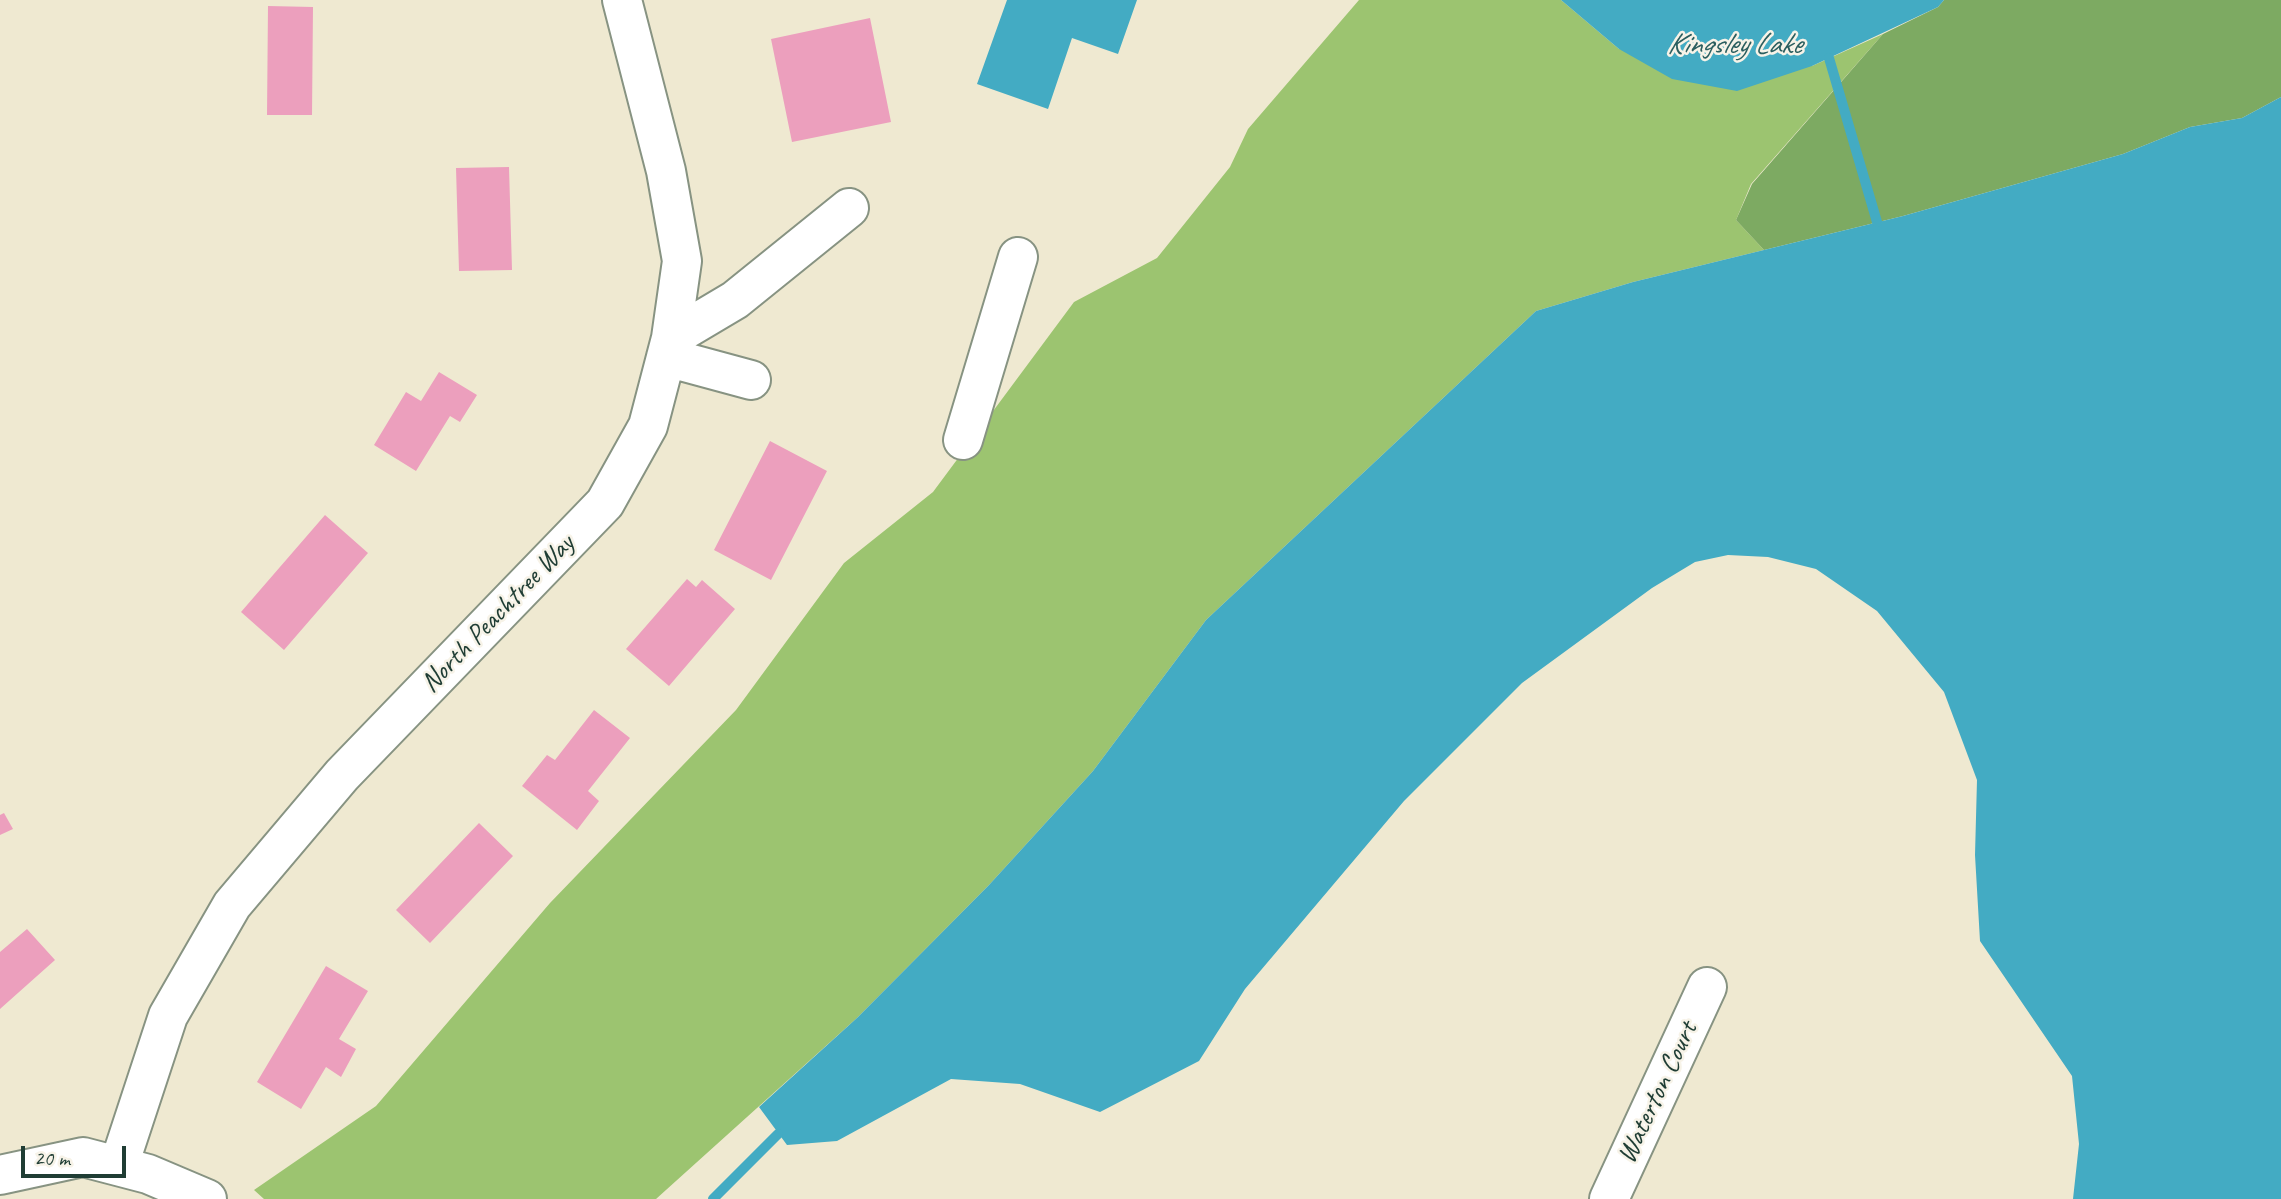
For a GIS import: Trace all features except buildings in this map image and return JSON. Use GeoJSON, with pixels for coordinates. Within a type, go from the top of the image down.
{"type":"FeatureCollection","features":[{"type":"Feature","properties":{"kind":"street","name":"North Peachtree Way"},"geometry":{"type":"LineString","coordinates":[[119,1165],[168,1016],[232,905],[342,775],[605,503],[649,426],[668,347],[682,261],[666,171],[621,0]]}},
{"type":"Feature","properties":{"kind":"street"},"geometry":{"type":"LineString","coordinates":[[668,347],[735,300],[849,208]]}},
{"type":"Feature","properties":{"kind":"street"},"geometry":{"type":"LineString","coordinates":[[963,440],[1018,257]]}},
{"type":"Feature","properties":{"kind":"street"},"geometry":{"type":"LineString","coordinates":[[668,347],[751,380]]}},
{"type":"Feature","properties":{"kind":"street","name":"Waterton Court"},"geometry":{"type":"LineString","coordinates":[[1609,1199],[1707,987]]}},
{"type":"Feature","properties":{"kind":"street"},"geometry":{"type":"LineString","coordinates":[[0,1175],[83,1157],[119,1165],[207,1199]]}},
{"type":"Feature","properties":{"kind":"green space"},"geometry":{"type":"Polygon","coordinates":[[[1359,0],[1561,0],[1619,49],[1812,66],[1883,34],[1751,184],[1736,220],[1764,250],[1633,282],[1536,311],[1206,620],[1093,771],[989,885],[858,1017],[656,1199],[264,1199],[254,1190],[376,1106],[550,903],[736,710],[844,563],[933,492],[1074,302],[1157,258],[1230,167],[1248,129],[1359,0]]]}},
{"type":"Feature","properties":{"kind":"green space"},"geometry":{"type":"Polygon","coordinates":[[[1944,0],[2281,0],[2281,97],[2242,118],[2190,127],[2123,154],[1903,216],[1764,250],[1736,220],[1752,184],[1883,34],[1938,7],[1944,0]]]}},
{"type":"Feature","properties":{"kind":"water"},"geometry":{"type":"Polygon","coordinates":[[[1007,0],[1137,0],[1118,54],[1072,38],[1048,109],[977,84],[1007,0]]]}},
{"type":"Feature","properties":{"kind":"water","name":"Kingsley Lake"},"geometry":{"type":"Polygon","coordinates":[[[1561,0],[1944,0],[1938,7],[1812,66],[1737,91],[1672,79],[1619,49],[1561,0]]]}},
{"type":"Feature","properties":{"kind":"water"},"geometry":{"type":"Polygon","coordinates":[[[2281,97],[2281,1199],[2073,1199],[2079,1144],[2072,1076],[1980,941],[1975,855],[1977,780],[1944,692],[1877,611],[1816,569],[1768,557],[1728,555],[1695,562],[1652,588],[1522,683],[1404,801],[1245,989],[1199,1061],[1100,1112],[1020,1084],[951,1079],[837,1141],[787,1145],[759,1107],[858,1017],[989,885],[1093,771],[1206,620],[1536,311],[1633,282],[1903,216],[2123,154],[2190,127],[2242,118],[2281,97]]]}},
{"type":"Feature","properties":{"kind":"waterway"},"geometry":{"type":"LineString","coordinates":[[1829,58],[1877,222]]}},
{"type":"Feature","properties":{"kind":"waterway"},"geometry":{"type":"LineString","coordinates":[[713,1199],[778,1134]]}}]}
